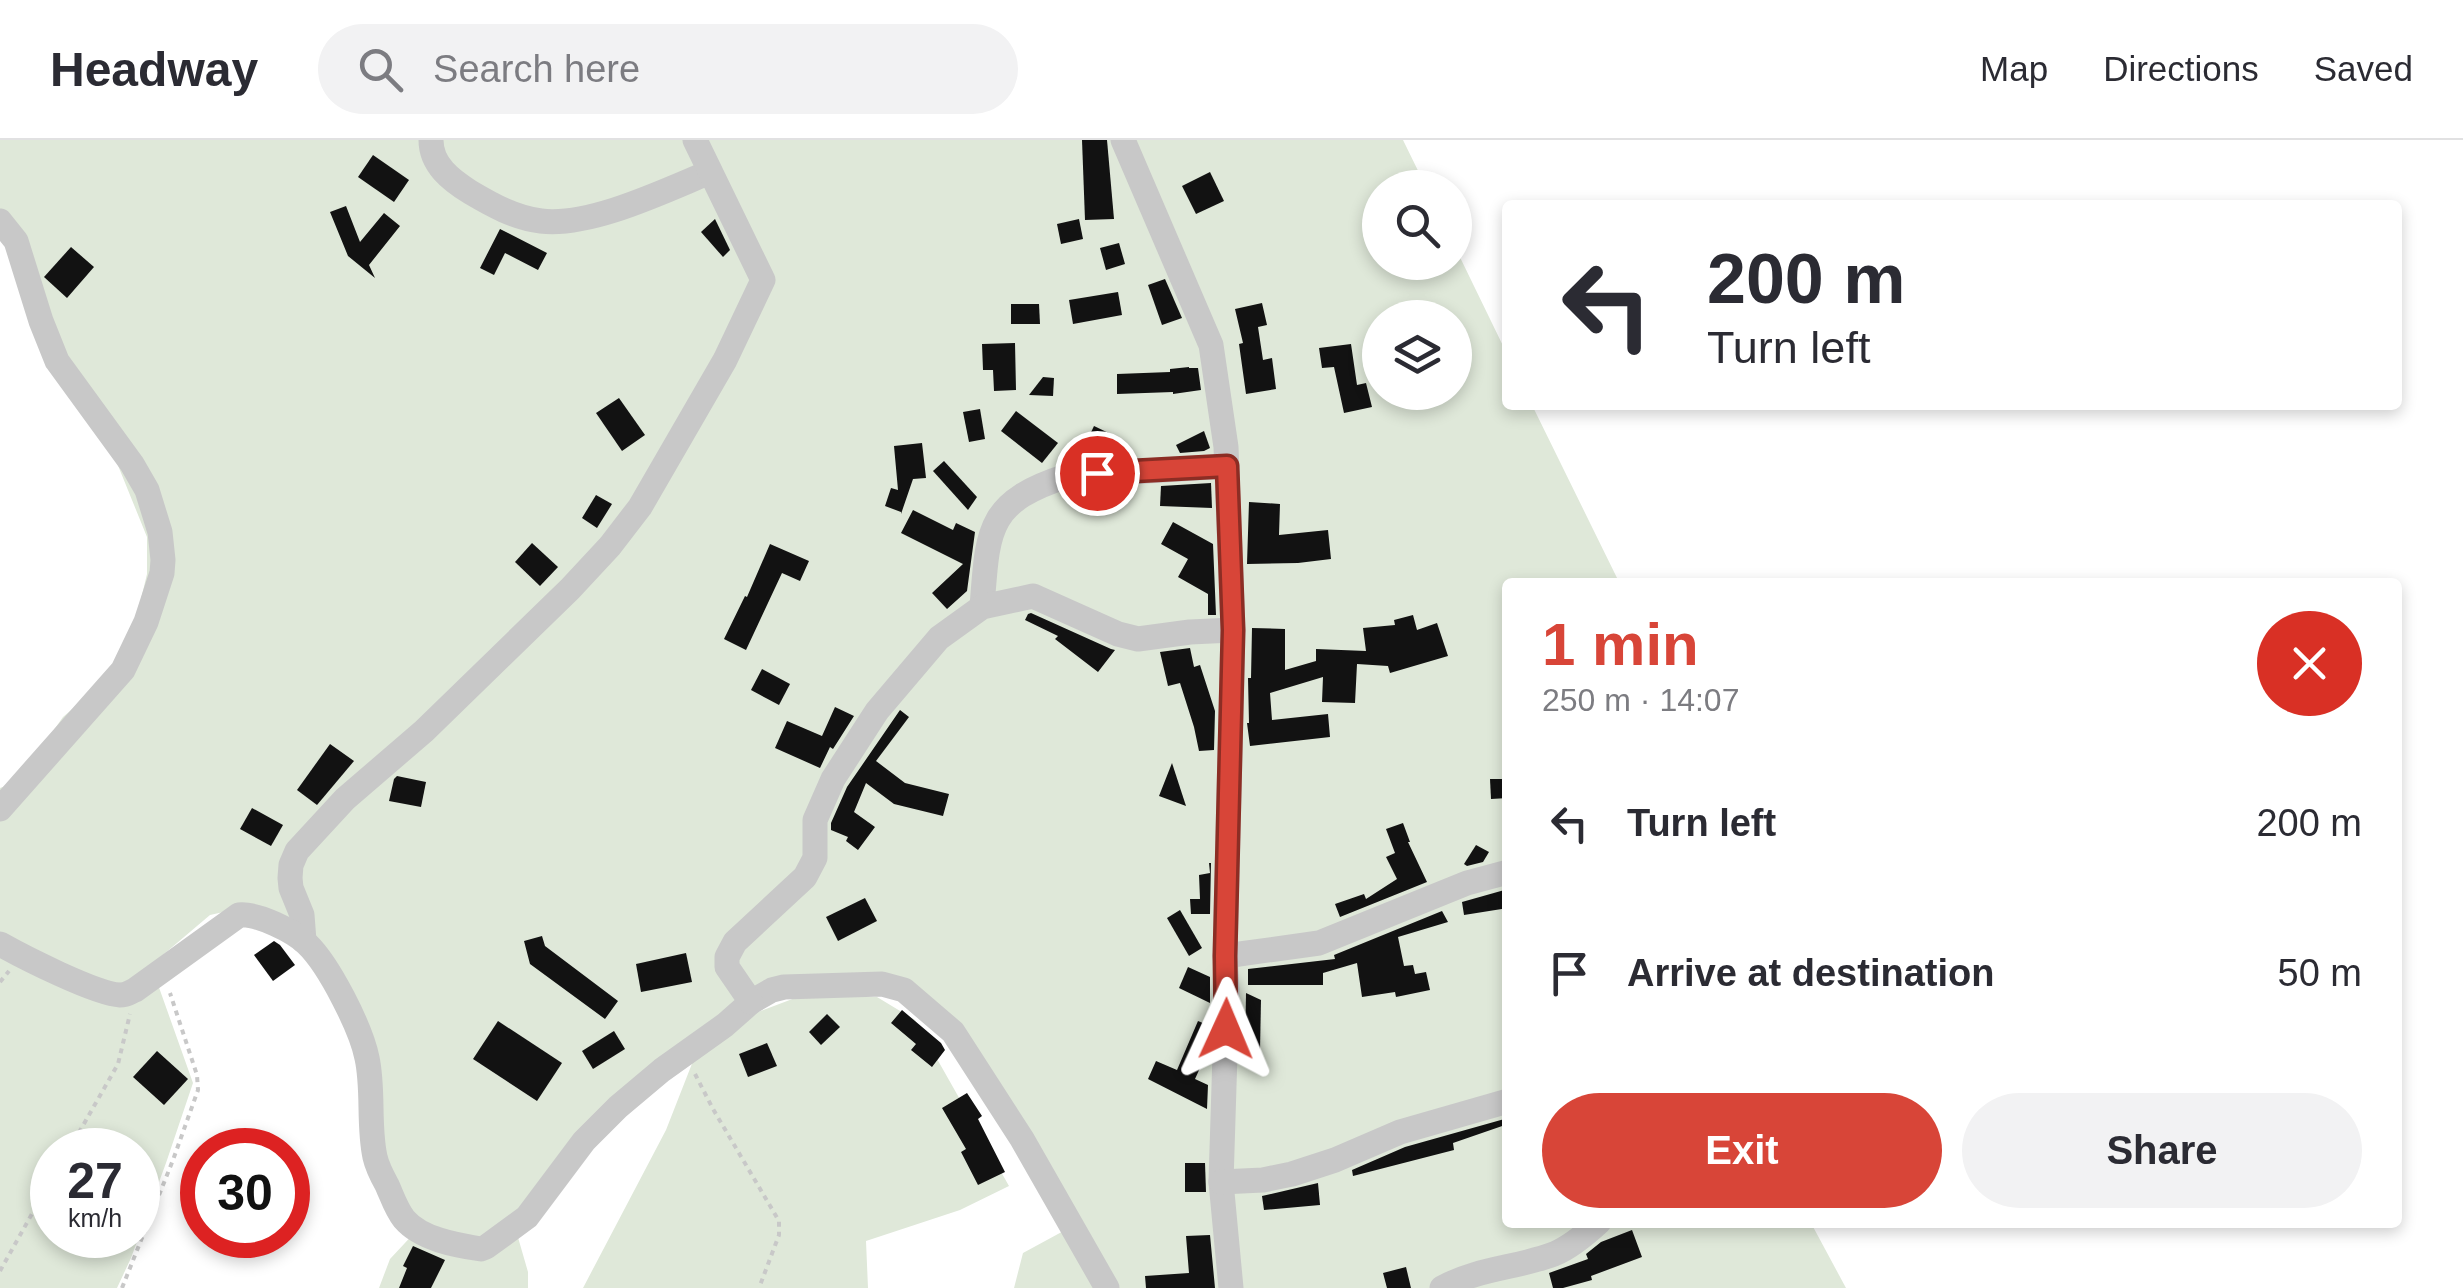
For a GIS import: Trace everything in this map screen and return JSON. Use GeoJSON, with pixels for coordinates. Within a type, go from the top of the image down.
{"type":"FeatureCollection","features":[{"type":"Feature","properties":{"kind":"street"},"geometry":{"type":"LineString","coordinates":[[431,140],[434,159],[453,182],[515,215],[539,221],[564,222],[590,216],[637,202],[710,172]]}},
{"type":"Feature","properties":{"kind":"street"},"geometry":{"type":"LineString","coordinates":[[304,941],[302,915],[290,878],[298,851],[345,798],[424,731],[610,546],[640,506],[725,360],[764,282],[695,140]]}},
{"type":"Feature","properties":{"kind":"street"},"geometry":{"type":"LineString","coordinates":[[1123,140],[1211,345],[1227,466],[1233,630],[1220,1182],[1230,1288]]}},
{"type":"Feature","properties":{"kind":"street"},"geometry":{"type":"LineString","coordinates":[[0,221],[16,242],[57,361],[147,490],[160,532],[163,560],[146,622],[122,670],[0,809]]}},
{"type":"Feature","properties":{"kind":"street"},"geometry":{"type":"LineString","coordinates":[[982,606],[986,549],[992,531],[1014,499],[1067,476],[1227,466]]}},
{"type":"Feature","properties":{"kind":"street"},"geometry":{"type":"LineString","coordinates":[[751,1002],[727,967],[730,950],[804,877],[814,858],[815,820],[833,778],[877,710],[940,638],[982,606],[1033,596],[1138,639],[1233,630]]}},
{"type":"Feature","properties":{"kind":"street"},"geometry":{"type":"LineString","coordinates":[[1225,956],[1318,943],[1467,883],[1502,874]]}},
{"type":"Feature","properties":{"kind":"street"},"geometry":{"type":"LineString","coordinates":[[0,944],[123,995],[233,917],[256,916],[304,941],[322,962],[365,1048],[375,1158],[399,1213],[412,1227],[442,1240],[484,1248],[518,1225],[534,1208],[592,1132],[662,1070],[751,1002],[784,987],[882,984],[897,988],[944,1024],[959,1041],[1022,1139],[1107,1288]]}},
{"type":"Feature","properties":{"kind":"street"},"geometry":{"type":"LineString","coordinates":[[1220,1182],[1292,1174],[1400,1132],[1502,1103]]}},
{"type":"Feature","properties":{"kind":"street"},"geometry":{"type":"LineString","coordinates":[[1442,1288],[1480,1272],[1553,1254],[1592,1228]]}},
{"type":"Feature","properties":{"kind":"path"},"geometry":{"type":"LineString","coordinates":[[122,1288],[198,1090],[197,1075],[162,970]]}},
{"type":"Feature","properties":{"kind":"path"},"geometry":{"type":"LineString","coordinates":[[82,1128],[118,1064],[135,990]]}},
{"type":"Feature","properties":{"kind":"path"},"geometry":{"type":"LineString","coordinates":[[686,1055],[778,1222],[779,1236],[759,1288]]}},
{"type":"Feature","properties":{"kind":"path"},"geometry":{"type":"LineString","coordinates":[[0,1271],[30,1217]]}},
{"type":"Feature","properties":{"kind":"green space"},"geometry":{"type":"Polygon","coordinates":[[[0,140],[1403,140],[1418,170],[1362,170],[1362,280],[1471,280],[1502,344],[1502,410],[1534,410],[1617,578],[1502,578],[1502,1228],[1814,1228],[1846,1288],[1014,1288],[1023,1253],[1069,1228],[1019,1141],[902,980],[774,984],[718,1023],[515,1227],[528,1272],[528,1288],[379,1288],[390,1259],[418,1229],[401,1211],[377,1157],[376,1067],[322,967],[246,907],[210,915],[151,965],[193,1083],[160,1179],[160,1128],[30,1128],[30,1258],[131,1258],[117,1288],[0,1288],[0,788],[18,781],[63,717],[111,676],[135,624],[147,574],[147,537],[102,426],[0,219],[0,140]]]}},
{"type":"Feature","properties":{"kind":"green space"},"geometry":{"type":"Polygon","coordinates":[[[803,995],[877,997],[915,1020],[1009,1186],[960,1210],[866,1241],[868,1288],[583,1288],[666,1130],[695,1056],[742,1018],[803,995]]]}},
{"type":"Feature","properties":{"kind":"building"},"geometry":{"type":"Polygon","coordinates":[[[1082,140],[1107,140],[1114,219],[1085,220],[1082,140]]]}},
{"type":"Feature","properties":{"kind":"building"},"geometry":{"type":"Polygon","coordinates":[[[373,155],[409,180],[394,202],[358,177],[373,155]]]}},
{"type":"Feature","properties":{"kind":"building"},"geometry":{"type":"Polygon","coordinates":[[[1210,172],[1224,201],[1196,214],[1182,186],[1210,172]]]}},
{"type":"Feature","properties":{"kind":"building"},"geometry":{"type":"Polygon","coordinates":[[[346,206],[360,242],[384,213],[400,226],[369,265],[375,278],[348,256],[330,212],[346,206]]]}},
{"type":"Feature","properties":{"kind":"building"},"geometry":{"type":"Polygon","coordinates":[[[715,219],[730,250],[723,257],[701,232],[715,219]]]}},
{"type":"Feature","properties":{"kind":"building"},"geometry":{"type":"Polygon","coordinates":[[[1079,219],[1083,239],[1061,244],[1057,224],[1079,219]]]}},
{"type":"Feature","properties":{"kind":"building"},"geometry":{"type":"Polygon","coordinates":[[[500,229],[547,253],[538,270],[505,253],[494,275],[480,268],[500,229]]]}},
{"type":"Feature","properties":{"kind":"building"},"geometry":{"type":"Polygon","coordinates":[[[1119,243],[1125,264],[1106,270],[1100,248],[1119,243]]]}},
{"type":"Feature","properties":{"kind":"building"},"geometry":{"type":"Polygon","coordinates":[[[71,247],[94,267],[67,298],[44,277],[71,247]]]}},
{"type":"Feature","properties":{"kind":"building"},"geometry":{"type":"Polygon","coordinates":[[[1165,279],[1182,318],[1162,325],[1148,285],[1165,279]]]}},
{"type":"Feature","properties":{"kind":"building"},"geometry":{"type":"Polygon","coordinates":[[[1118,292],[1122,315],[1073,324],[1069,300],[1118,292]]]}},
{"type":"Feature","properties":{"kind":"building"},"geometry":{"type":"Polygon","coordinates":[[[1262,303],[1267,325],[1258,327],[1263,360],[1272,358],[1276,389],[1246,394],[1239,344],[1243,343],[1235,309],[1262,303]]]}},
{"type":"Feature","properties":{"kind":"building"},"geometry":{"type":"Polygon","coordinates":[[[1011,304],[1039,304],[1040,324],[1011,324],[1011,304]]]}},
{"type":"Feature","properties":{"kind":"building"},"geometry":{"type":"Polygon","coordinates":[[[1015,343],[1016,390],[994,391],[993,370],[983,370],[982,344],[1015,343]]]}},
{"type":"Feature","properties":{"kind":"building"},"geometry":{"type":"Polygon","coordinates":[[[1351,344],[1357,385],[1362,384],[1362,409],[1344,413],[1334,367],[1322,368],[1319,348],[1351,344]]]}},
{"type":"Feature","properties":{"kind":"building"},"geometry":{"type":"Polygon","coordinates":[[[1198,368],[1201,390],[1117,394],[1117,374],[1170,372],[1198,368]]]}},
{"type":"Feature","properties":{"kind":"building"},"geometry":{"type":"Polygon","coordinates":[[[1043,377],[1054,378],[1053,396],[1029,395],[1043,377]]]}},
{"type":"Feature","properties":{"kind":"building"},"geometry":{"type":"Polygon","coordinates":[[[619,398],[645,435],[622,451],[596,413],[619,398]]]}},
{"type":"Feature","properties":{"kind":"building"},"geometry":{"type":"Polygon","coordinates":[[[980,409],[985,439],[969,442],[963,412],[980,409]]]}},
{"type":"Feature","properties":{"kind":"building"},"geometry":{"type":"Polygon","coordinates":[[[1016,411],[1058,443],[1042,463],[1001,431],[1016,411]]]}},
{"type":"Feature","properties":{"kind":"building"},"geometry":{"type":"Polygon","coordinates":[[[1094,426],[1115,436],[1106,455],[1085,445],[1094,426]]]}},
{"type":"Feature","properties":{"kind":"building"},"geometry":{"type":"Polygon","coordinates":[[[1204,431],[1210,448],[1180,453],[1176,445],[1204,431]]]}},
{"type":"Feature","properties":{"kind":"building"},"geometry":{"type":"Polygon","coordinates":[[[922,443],[926,478],[913,479],[901,514],[885,506],[891,488],[898,490],[894,446],[922,443]]]}},
{"type":"Feature","properties":{"kind":"building"},"geometry":{"type":"Polygon","coordinates":[[[944,461],[977,497],[968,510],[933,471],[944,461]]]}},
{"type":"Feature","properties":{"kind":"building"},"geometry":{"type":"Polygon","coordinates":[[[1211,483],[1212,508],[1160,506],[1161,486],[1211,483]]]}},
{"type":"Feature","properties":{"kind":"building"},"geometry":{"type":"Polygon","coordinates":[[[596,495],[612,504],[597,528],[582,518],[596,495]]]}},
{"type":"Feature","properties":{"kind":"building"},"geometry":{"type":"Polygon","coordinates":[[[1249,502],[1280,504],[1279,535],[1328,530],[1331,559],[1247,564],[1249,502]]]}},
{"type":"Feature","properties":{"kind":"building"},"geometry":{"type":"Polygon","coordinates":[[[913,510],[953,530],[956,523],[975,532],[967,591],[947,609],[932,593],[963,564],[901,533],[913,510]]]}},
{"type":"Feature","properties":{"kind":"building"},"geometry":{"type":"Polygon","coordinates":[[[1173,522],[1213,544],[1216,615],[1208,615],[1208,594],[1178,577],[1188,559],[1161,544],[1173,522]]]}},
{"type":"Feature","properties":{"kind":"building"},"geometry":{"type":"Polygon","coordinates":[[[532,543],[558,567],[540,586],[515,562],[532,543]]]}},
{"type":"Feature","properties":{"kind":"building"},"geometry":{"type":"Polygon","coordinates":[[[770,544],[809,561],[800,581],[782,573],[746,650],[724,639],[770,544]]]}},
{"type":"Feature","properties":{"kind":"building"},"geometry":{"type":"Polygon","coordinates":[[[1031,613],[1115,650],[1098,672],[1055,639],[1058,636],[1025,620],[1031,613]]]}},
{"type":"Feature","properties":{"kind":"building"},"geometry":{"type":"Polygon","coordinates":[[[1413,615],[1417,630],[1437,623],[1448,656],[1390,673],[1388,666],[1357,664],[1355,703],[1322,702],[1323,677],[1270,693],[1272,720],[1328,714],[1330,737],[1250,746],[1247,723],[1252,628],[1285,629],[1285,670],[1316,661],[1316,649],[1366,651],[1363,628],[1395,625],[1394,620],[1413,615]]]}},
{"type":"Feature","properties":{"kind":"building"},"geometry":{"type":"Polygon","coordinates":[[[1190,648],[1194,667],[1200,665],[1215,711],[1214,750],[1199,751],[1180,683],[1168,686],[1160,652],[1190,648]]]}},
{"type":"Feature","properties":{"kind":"building"},"geometry":{"type":"Polygon","coordinates":[[[762,669],[790,684],[779,705],[751,690],[762,669]]]}},
{"type":"Feature","properties":{"kind":"building"},"geometry":{"type":"Polygon","coordinates":[[[835,707],[854,716],[833,749],[830,747],[820,768],[775,748],[787,721],[822,736],[835,707]]]}},
{"type":"Feature","properties":{"kind":"building"},"geometry":{"type":"Polygon","coordinates":[[[900,710],[909,717],[876,761],[905,783],[949,794],[943,816],[894,804],[866,783],[854,812],[875,827],[858,850],[846,841],[848,837],[831,830],[831,823],[847,787],[900,710]]]}},
{"type":"Feature","properties":{"kind":"building"},"geometry":{"type":"Polygon","coordinates":[[[330,744],[354,761],[317,805],[297,790],[330,744]]]}},
{"type":"Feature","properties":{"kind":"building"},"geometry":{"type":"Polygon","coordinates":[[[1172,763],[1186,806],[1159,796],[1172,763]]]}},
{"type":"Feature","properties":{"kind":"building"},"geometry":{"type":"Polygon","coordinates":[[[397,776],[426,782],[421,807],[389,801],[397,776]]]}},
{"type":"Feature","properties":{"kind":"building"},"geometry":{"type":"Polygon","coordinates":[[[1490,779],[1502,779],[1502,798],[1491,799],[1490,779]]]}},
{"type":"Feature","properties":{"kind":"building"},"geometry":{"type":"Polygon","coordinates":[[[252,808],[283,825],[271,846],[240,829],[252,808]]]}},
{"type":"Feature","properties":{"kind":"building"},"geometry":{"type":"Polygon","coordinates":[[[1403,823],[1427,882],[1340,917],[1335,904],[1364,894],[1366,899],[1397,879],[1386,857],[1395,853],[1386,829],[1403,823]]]}},
{"type":"Feature","properties":{"kind":"building"},"geometry":{"type":"Polygon","coordinates":[[[1476,845],[1489,852],[1483,862],[1467,866],[1464,864],[1476,845]]]}},
{"type":"Feature","properties":{"kind":"building"},"geometry":{"type":"Polygon","coordinates":[[[1211,863],[1210,914],[1191,914],[1190,899],[1200,899],[1199,875],[1210,873],[1211,863]]]}},
{"type":"Feature","properties":{"kind":"building"},"geometry":{"type":"Polygon","coordinates":[[[1502,891],[1502,909],[1464,915],[1462,902],[1502,891]]]}},
{"type":"Feature","properties":{"kind":"building"},"geometry":{"type":"Polygon","coordinates":[[[865,898],[877,921],[838,941],[826,917],[865,898]]]}},
{"type":"Feature","properties":{"kind":"building"},"geometry":{"type":"Polygon","coordinates":[[[1180,910],[1202,948],[1189,956],[1167,918],[1180,910]]]}},
{"type":"Feature","properties":{"kind":"building"},"geometry":{"type":"Polygon","coordinates":[[[1442,911],[1448,922],[1398,937],[1404,966],[1413,965],[1415,974],[1426,972],[1430,990],[1396,997],[1395,992],[1362,997],[1357,963],[1323,973],[1323,985],[1248,985],[1248,969],[1335,959],[1334,955],[1442,911]]]}},
{"type":"Feature","properties":{"kind":"building"},"geometry":{"type":"Polygon","coordinates":[[[542,936],[545,946],[618,1001],[605,1019],[530,964],[524,941],[542,936]]]}},
{"type":"Feature","properties":{"kind":"building"},"geometry":{"type":"Polygon","coordinates":[[[274,941],[295,965],[273,981],[254,955],[274,941]]]}},
{"type":"Feature","properties":{"kind":"building"},"geometry":{"type":"Polygon","coordinates":[[[686,953],[692,982],[641,992],[636,964],[686,953]]]}},
{"type":"Feature","properties":{"kind":"building"},"geometry":{"type":"Polygon","coordinates":[[[1188,967],[1210,977],[1210,1003],[1179,988],[1188,967]]]}},
{"type":"Feature","properties":{"kind":"building"},"geometry":{"type":"Polygon","coordinates":[[[1246,993],[1261,1000],[1260,1051],[1245,1051],[1246,993]]]}},
{"type":"Feature","properties":{"kind":"building"},"geometry":{"type":"Polygon","coordinates":[[[902,1010],[945,1050],[932,1067],[911,1050],[916,1044],[891,1023],[902,1010]]]}},
{"type":"Feature","properties":{"kind":"building"},"geometry":{"type":"Polygon","coordinates":[[[827,1014],[840,1027],[821,1045],[809,1032],[827,1014]]]}},
{"type":"Feature","properties":{"kind":"building"},"geometry":{"type":"Polygon","coordinates":[[[498,1021],[562,1063],[537,1101],[473,1059],[498,1021]]]}},
{"type":"Feature","properties":{"kind":"building"},"geometry":{"type":"Polygon","coordinates":[[[1198,1021],[1210,1026],[1209,1048],[1195,1079],[1208,1085],[1207,1109],[1148,1079],[1156,1061],[1177,1070],[1198,1021]]]}},
{"type":"Feature","properties":{"kind":"building"},"geometry":{"type":"Polygon","coordinates":[[[614,1031],[625,1049],[593,1069],[582,1051],[614,1031]]]}},
{"type":"Feature","properties":{"kind":"building"},"geometry":{"type":"Polygon","coordinates":[[[767,1043],[777,1066],[748,1077],[739,1054],[767,1043]]]}},
{"type":"Feature","properties":{"kind":"building"},"geometry":{"type":"Polygon","coordinates":[[[157,1051],[188,1079],[164,1105],[133,1077],[157,1051]]]}},
{"type":"Feature","properties":{"kind":"building"},"geometry":{"type":"Polygon","coordinates":[[[967,1093],[982,1116],[978,1119],[1005,1172],[978,1185],[961,1152],[966,1149],[942,1108],[967,1093]]]}},
{"type":"Feature","properties":{"kind":"building"},"geometry":{"type":"Polygon","coordinates":[[[1502,1120],[1502,1126],[1453,1143],[1454,1150],[1353,1176],[1352,1170],[1405,1147],[1502,1120]]]}},
{"type":"Feature","properties":{"kind":"building"},"geometry":{"type":"Polygon","coordinates":[[[1185,1163],[1205,1163],[1206,1192],[1185,1192],[1185,1163]]]}},
{"type":"Feature","properties":{"kind":"building"},"geometry":{"type":"Polygon","coordinates":[[[1318,1183],[1320,1205],[1264,1210],[1262,1196],[1318,1183]]]}},
{"type":"Feature","properties":{"kind":"building"},"geometry":{"type":"Polygon","coordinates":[[[1632,1230],[1642,1257],[1591,1276],[1592,1280],[1553,1288],[1549,1273],[1588,1259],[1586,1254],[1601,1242],[1632,1230]]]}},
{"type":"Feature","properties":{"kind":"building"},"geometry":{"type":"Polygon","coordinates":[[[1210,1235],[1215,1288],[1146,1288],[1145,1276],[1189,1273],[1186,1236],[1210,1235]]]}},
{"type":"Feature","properties":{"kind":"building"},"geometry":{"type":"Polygon","coordinates":[[[413,1246],[445,1260],[431,1288],[399,1288],[407,1268],[403,1266],[413,1246]]]}},
{"type":"Feature","properties":{"kind":"building"},"geometry":{"type":"Polygon","coordinates":[[[1406,1267],[1411,1288],[1387,1288],[1383,1273],[1406,1267]]]}},
{"type":"Feature","properties":{"kind":"route"},"geometry":{"type":"LineString","coordinates":[[1097,473],[1227,466],[1233,630],[1226,1029]]}}]}
